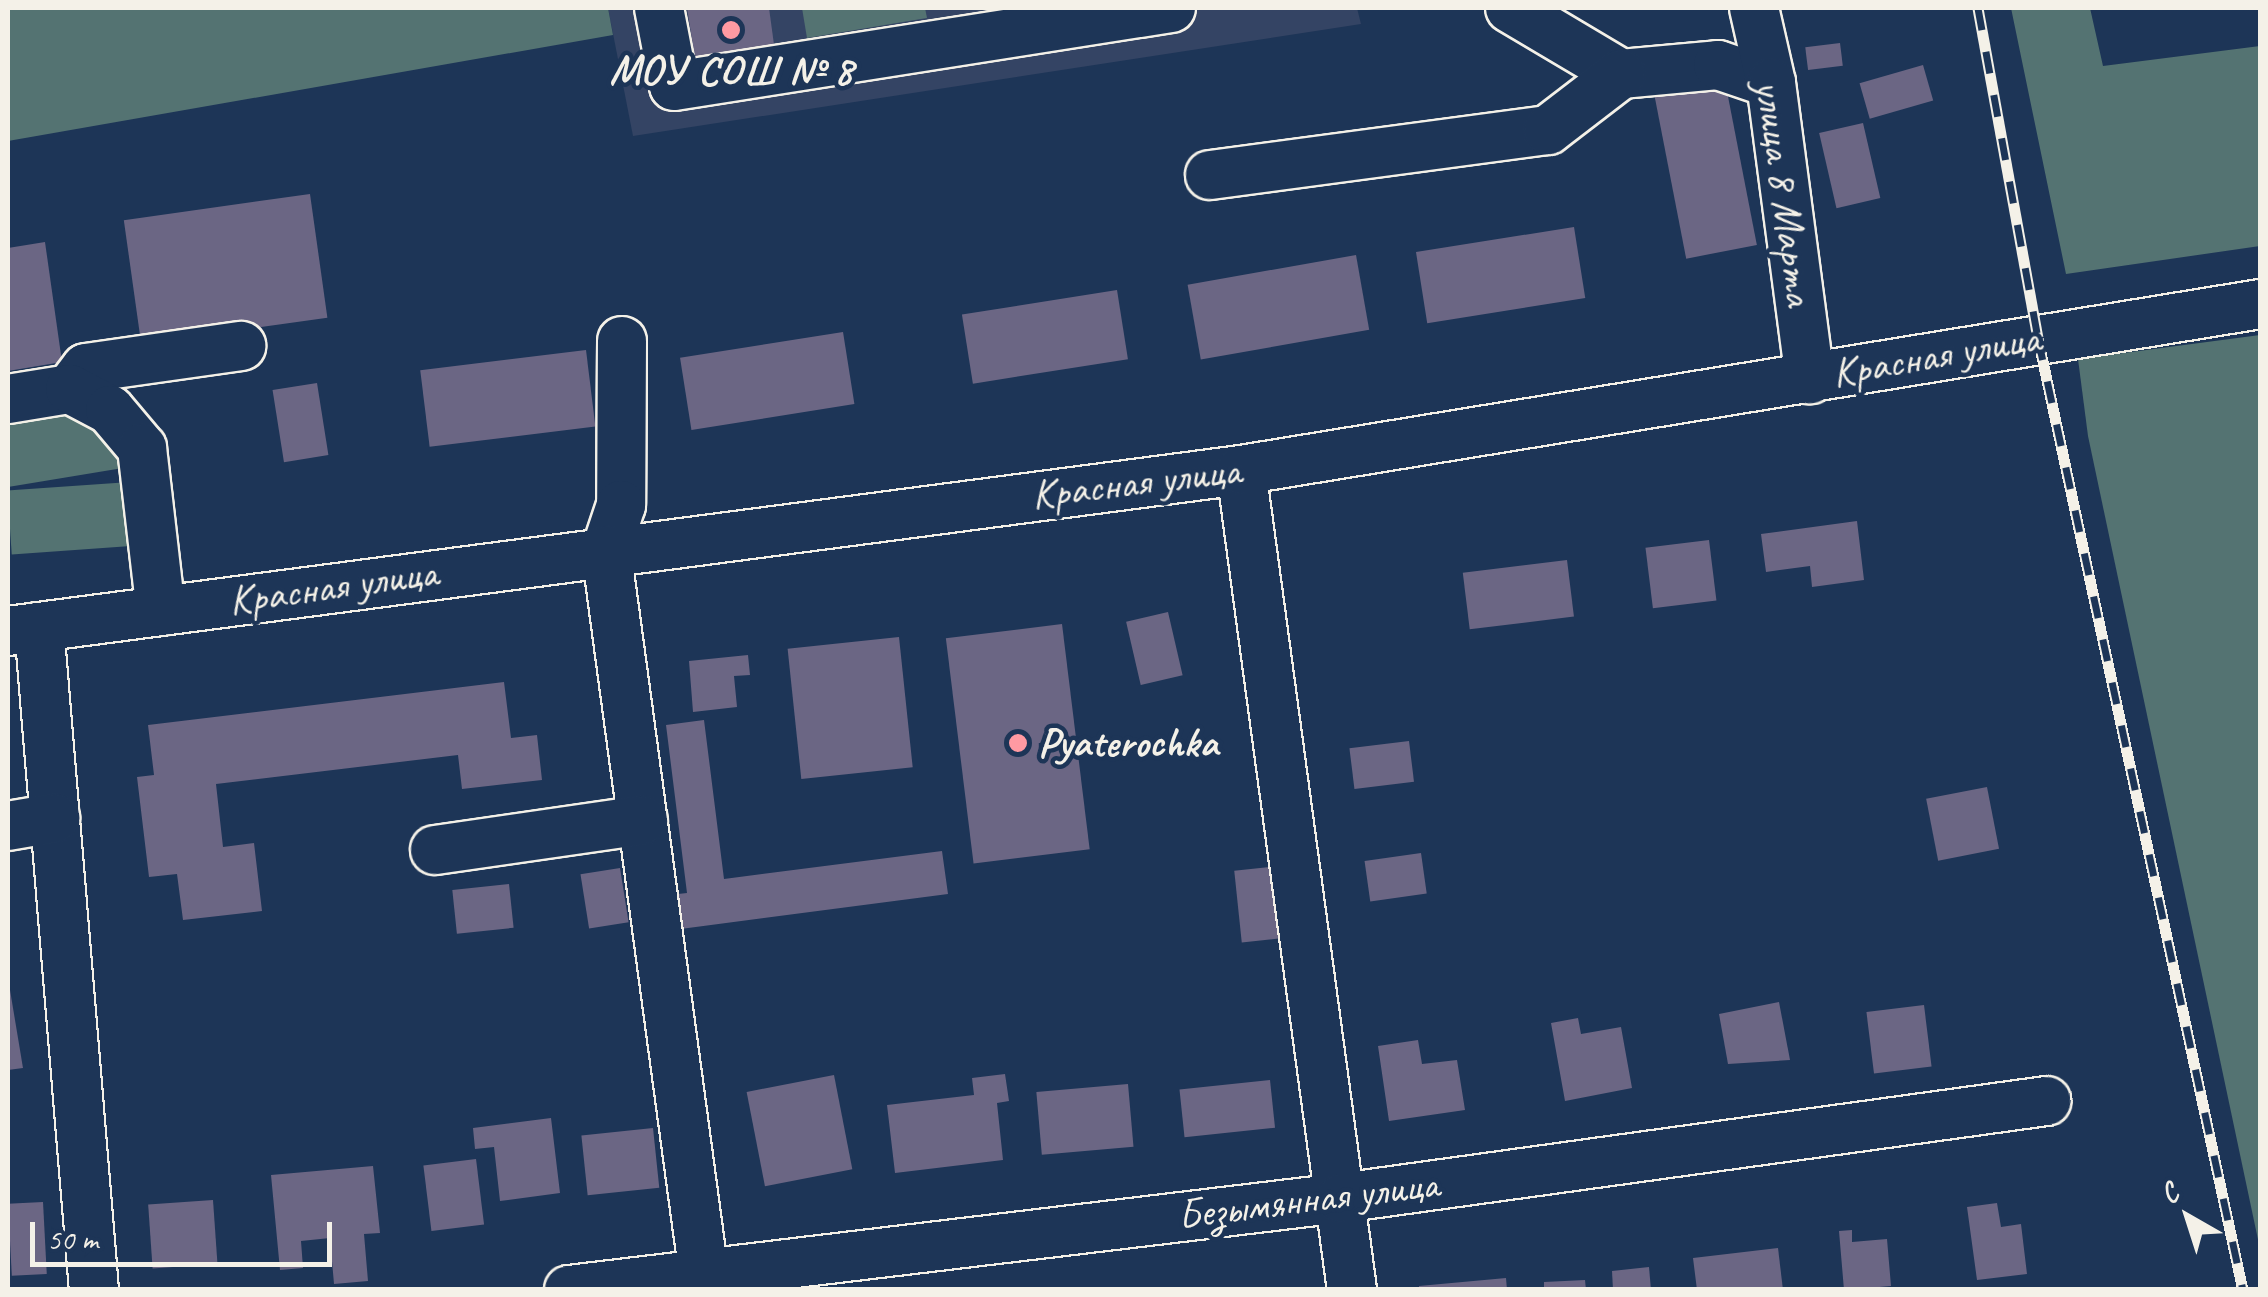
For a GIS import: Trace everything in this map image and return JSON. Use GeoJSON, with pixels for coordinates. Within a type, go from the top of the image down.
{"type":"FeatureCollection","features":[{"type":"Feature","properties":{"kind":"street"},"geometry":{"type":"LineString","coordinates":[[660,8],[674,86],[1171,8]]}},
{"type":"Feature","properties":{"kind":"street"},"geometry":{"type":"LineString","coordinates":[[1510,8],[1621,74]]}},
{"type":"Feature","properties":{"kind":"street","name":"улица 8 Марта"},"geometry":{"type":"LineString","coordinates":[[1754,8],[1771,83],[1810,378]]}},
{"type":"Feature","properties":{"kind":"street"},"geometry":{"type":"LineString","coordinates":[[1210,176],[1548,130],[1621,74],[1718,65],[1771,83]]}},
{"type":"Feature","properties":{"kind":"street","name":"Красная улица"},"geometry":{"type":"LineString","coordinates":[[24,629],[1241,470],[2260,304]]}},
{"type":"Feature","properties":{"kind":"street"},"geometry":{"type":"LineString","coordinates":[[622,341],[622,505],[606,550],[705,1281]]}},
{"type":"Feature","properties":{"kind":"street"},"geometry":{"type":"LineString","coordinates":[[70,389],[86,368],[242,346]]}},
{"type":"Feature","properties":{"kind":"street"},"geometry":{"type":"LineString","coordinates":[[8,399],[70,389],[110,410],[142,448],[161,611]]}},
{"type":"Feature","properties":{"kind":"street"},"geometry":{"type":"LineString","coordinates":[[1241,470],[1352,1290]]}},
{"type":"Feature","properties":{"kind":"street"},"geometry":{"type":"LineString","coordinates":[[24,629],[55,818],[94,1290]]}},
{"type":"Feature","properties":{"kind":"street"},"geometry":{"type":"LineString","coordinates":[[8,826],[55,818]]}},
{"type":"Feature","properties":{"kind":"street"},"geometry":{"type":"LineString","coordinates":[[435,850],[643,820]]}},
{"type":"Feature","properties":{"kind":"street","name":"Безымянная улица"},"geometry":{"type":"LineString","coordinates":[[569,1290],[705,1281],[2046,1101]]}},
{"type":"Feature","properties":{"kind":"shaded area"},"geometry":{"type":"Polygon","coordinates":[[[608,8],[1357,8],[1361,24],[633,136],[608,8]]]}},
{"type":"Feature","properties":{"kind":"green space"},"geometry":{"type":"Polygon","coordinates":[[[8,8],[608,8],[613,35],[8,141],[8,8]]]}},
{"type":"Feature","properties":{"kind":"green space"},"geometry":{"type":"Polygon","coordinates":[[[802,8],[925,8],[927,18],[807,38],[802,8]]]}},
{"type":"Feature","properties":{"kind":"green space"},"geometry":{"type":"Polygon","coordinates":[[[2011,8],[2090,8],[2103,66],[2260,46],[2260,246],[2066,274],[2011,8]]]}},
{"type":"Feature","properties":{"kind":"green space"},"geometry":{"type":"Polygon","coordinates":[[[2260,335],[2260,1249],[2088,436],[2078,359],[2260,335]]]}},
{"type":"Feature","properties":{"kind":"green space"},"geometry":{"type":"Polygon","coordinates":[[[56,411],[95,421],[135,466],[8,487],[8,412],[56,411]]]}},
{"type":"Feature","properties":{"kind":"green space"},"geometry":{"type":"Polygon","coordinates":[[[130,482],[134,546],[12,554],[8,491],[130,482]]]}},
{"type":"Feature","properties":{"kind":"building","name":"МОУ СОШ № 8"},"geometry":{"type":"Polygon","coordinates":[[[687,8],[769,8],[775,52],[696,64],[687,8]]]}},
{"type":"Feature","properties":{"kind":"building"},"geometry":{"type":"Polygon","coordinates":[[[1840,43],[1843,66],[1808,70],[1805,47],[1840,43]]]}},
{"type":"Feature","properties":{"kind":"building"},"geometry":{"type":"Polygon","coordinates":[[[1923,65],[1933,101],[1870,119],[1860,83],[1923,65]]]}},
{"type":"Feature","properties":{"kind":"building"},"geometry":{"type":"Polygon","coordinates":[[[1725,81],[1757,245],[1686,259],[1654,95],[1725,81]]]}},
{"type":"Feature","properties":{"kind":"building"},"geometry":{"type":"Polygon","coordinates":[[[1863,123],[1880,198],[1836,208],[1819,133],[1863,123]]]}},
{"type":"Feature","properties":{"kind":"building"},"geometry":{"type":"Polygon","coordinates":[[[310,194],[327,318],[141,344],[124,220],[310,194]]]}},
{"type":"Feature","properties":{"kind":"building"},"geometry":{"type":"Polygon","coordinates":[[[1574,227],[1585,298],[1427,323],[1416,252],[1574,227]]]}},
{"type":"Feature","properties":{"kind":"building"},"geometry":{"type":"Polygon","coordinates":[[[45,242],[62,362],[8,371],[8,248],[45,242]]]}},
{"type":"Feature","properties":{"kind":"building"},"geometry":{"type":"Polygon","coordinates":[[[1356,255],[1369,330],[1201,360],[1188,285],[1356,255]]]}},
{"type":"Feature","properties":{"kind":"building"},"geometry":{"type":"Polygon","coordinates":[[[1117,290],[1128,359],[973,384],[962,315],[1117,290]]]}},
{"type":"Feature","properties":{"kind":"building"},"geometry":{"type":"Polygon","coordinates":[[[843,332],[854,404],[691,430],[680,358],[843,332]]]}},
{"type":"Feature","properties":{"kind":"building"},"geometry":{"type":"Polygon","coordinates":[[[586,350],[595,426],[430,447],[420,370],[586,350]]]}},
{"type":"Feature","properties":{"kind":"building"},"geometry":{"type":"Polygon","coordinates":[[[317,383],[328,455],[284,462],[273,390],[317,383]]]}},
{"type":"Feature","properties":{"kind":"building"},"geometry":{"type":"Polygon","coordinates":[[[1857,521],[1864,580],[1812,587],[1810,566],[1766,572],[1761,534],[1857,521]]]}},
{"type":"Feature","properties":{"kind":"building"},"geometry":{"type":"Polygon","coordinates":[[[1709,540],[1716,601],[1653,608],[1645,548],[1709,540]]]}},
{"type":"Feature","properties":{"kind":"building"},"geometry":{"type":"Polygon","coordinates":[[[1567,560],[1574,617],[1470,629],[1463,573],[1567,560]]]}},
{"type":"Feature","properties":{"kind":"building"},"geometry":{"type":"Polygon","coordinates":[[[1168,612],[1183,675],[1141,685],[1126,622],[1168,612]]]}},
{"type":"Feature","properties":{"kind":"building","name":"Pyaterochka"},"geometry":{"type":"Polygon","coordinates":[[[1062,624],[1090,849],[974,864],[946,638],[1062,624]]]}},
{"type":"Feature","properties":{"kind":"building"},"geometry":{"type":"Polygon","coordinates":[[[899,637],[913,767],[801,779],[788,649],[899,637]]]}},
{"type":"Feature","properties":{"kind":"building"},"geometry":{"type":"Polygon","coordinates":[[[748,655],[750,675],[734,676],[737,707],[693,712],[689,661],[748,655]]]}},
{"type":"Feature","properties":{"kind":"building"},"geometry":{"type":"Polygon","coordinates":[[[504,682],[511,738],[537,735],[542,780],[462,789],[458,755],[216,784],[223,847],[254,843],[262,911],[183,920],[177,874],[149,877],[137,777],[154,775],[148,725],[504,682]]]}},
{"type":"Feature","properties":{"kind":"building"},"geometry":{"type":"Polygon","coordinates":[[[704,720],[724,879],[942,851],[948,894],[673,930],[669,895],[687,893],[666,725],[704,720]]]}},
{"type":"Feature","properties":{"kind":"building"},"geometry":{"type":"Polygon","coordinates":[[[1409,741],[1414,782],[1354,789],[1349,748],[1409,741]]]}},
{"type":"Feature","properties":{"kind":"building"},"geometry":{"type":"Polygon","coordinates":[[[1987,787],[1999,849],[1938,861],[1926,799],[1987,787]]]}},
{"type":"Feature","properties":{"kind":"building"},"geometry":{"type":"Polygon","coordinates":[[[1421,853],[1427,894],[1370,902],[1365,861],[1421,853]]]}},
{"type":"Feature","properties":{"kind":"building"},"geometry":{"type":"Polygon","coordinates":[[[1280,866],[1288,938],[1242,942],[1234,871],[1280,866]]]}},
{"type":"Feature","properties":{"kind":"building"},"geometry":{"type":"Polygon","coordinates":[[[620,868],[629,922],[589,929],[580,874],[620,868]]]}},
{"type":"Feature","properties":{"kind":"building"},"geometry":{"type":"Polygon","coordinates":[[[509,884],[514,928],[457,934],[452,890],[509,884]]]}},
{"type":"Feature","properties":{"kind":"building"},"geometry":{"type":"Polygon","coordinates":[[[8,978],[23,1068],[8,1070],[8,978]]]}},
{"type":"Feature","properties":{"kind":"building"},"geometry":{"type":"Polygon","coordinates":[[[1779,1002],[1790,1060],[1728,1064],[1719,1014],[1779,1002]]]}},
{"type":"Feature","properties":{"kind":"building"},"geometry":{"type":"Polygon","coordinates":[[[1924,1005],[1932,1067],[1874,1074],[1866,1012],[1924,1005]]]}},
{"type":"Feature","properties":{"kind":"building"},"geometry":{"type":"Polygon","coordinates":[[[1578,1018],[1581,1034],[1621,1027],[1632,1088],[1565,1101],[1551,1023],[1578,1018]]]}},
{"type":"Feature","properties":{"kind":"building"},"geometry":{"type":"Polygon","coordinates":[[[1418,1040],[1422,1064],[1457,1060],[1465,1110],[1389,1121],[1378,1046],[1418,1040]]]}},
{"type":"Feature","properties":{"kind":"building"},"geometry":{"type":"Polygon","coordinates":[[[1005,1074],[1009,1101],[997,1103],[1003,1160],[895,1173],[887,1105],[974,1095],[972,1078],[1005,1074]]]}},
{"type":"Feature","properties":{"kind":"building"},"geometry":{"type":"Polygon","coordinates":[[[834,1075],[852,1169],[765,1186],[747,1092],[834,1075]]]}},
{"type":"Feature","properties":{"kind":"building"},"geometry":{"type":"Polygon","coordinates":[[[1270,1080],[1275,1128],[1185,1137],[1179,1090],[1270,1080]]]}},
{"type":"Feature","properties":{"kind":"building"},"geometry":{"type":"Polygon","coordinates":[[[1128,1084],[1133,1147],[1042,1155],[1036,1092],[1128,1084]]]}},
{"type":"Feature","properties":{"kind":"building"},"geometry":{"type":"Polygon","coordinates":[[[551,1118],[560,1193],[500,1201],[494,1147],[475,1149],[473,1128],[551,1118]]]}},
{"type":"Feature","properties":{"kind":"building"},"geometry":{"type":"Polygon","coordinates":[[[653,1128],[659,1188],[588,1195],[581,1136],[653,1128]]]}},
{"type":"Feature","properties":{"kind":"building"},"geometry":{"type":"Polygon","coordinates":[[[476,1159],[484,1225],[431,1231],[423,1165],[476,1159]]]}},
{"type":"Feature","properties":{"kind":"building"},"geometry":{"type":"Polygon","coordinates":[[[373,1166],[380,1233],[364,1234],[368,1281],[334,1284],[330,1238],[301,1241],[303,1268],[280,1270],[271,1175],[373,1166]]]}},
{"type":"Feature","properties":{"kind":"building"},"geometry":{"type":"Polygon","coordinates":[[[213,1200],[217,1264],[153,1268],[148,1205],[213,1200]]]}},
{"type":"Feature","properties":{"kind":"building"},"geometry":{"type":"Polygon","coordinates":[[[43,1202],[47,1274],[12,1276],[8,1204],[43,1202]]]}},
{"type":"Feature","properties":{"kind":"building"},"geometry":{"type":"Polygon","coordinates":[[[1997,1203],[2001,1227],[2021,1224],[2027,1274],[1977,1280],[1967,1207],[1997,1203]]]}},
{"type":"Feature","properties":{"kind":"building"},"geometry":{"type":"Polygon","coordinates":[[[1852,1230],[1852,1242],[1887,1239],[1891,1286],[1844,1290],[1839,1231],[1852,1230]]]}},
{"type":"Feature","properties":{"kind":"building"},"geometry":{"type":"Polygon","coordinates":[[[1778,1248],[1783,1290],[1697,1290],[1693,1258],[1778,1248]]]}},
{"type":"Feature","properties":{"kind":"building"},"geometry":{"type":"Polygon","coordinates":[[[1649,1267],[1651,1290],[1613,1290],[1612,1271],[1649,1267]]]}},
{"type":"Feature","properties":{"kind":"building"},"geometry":{"type":"Polygon","coordinates":[[[1506,1278],[1507,1290],[1419,1290],[1419,1286],[1506,1278]]]}},
{"type":"Feature","properties":{"kind":"building"},"geometry":{"type":"Polygon","coordinates":[[[1585,1280],[1586,1290],[1544,1290],[1544,1282],[1585,1280]]]}},
{"type":"Feature","properties":{"kind":"railway"},"geometry":{"type":"LineString","coordinates":[[1978,8],[2038,338],[2243,1290]]}},
{"type":"Feature","properties":{"kind":"place","name":"МОУ СОШ № 8"},"geometry":{"type":"Point","coordinates":[731,30]}},
{"type":"Feature","properties":{"kind":"place","name":"Pyaterochka"},"geometry":{"type":"Point","coordinates":[1018,743]}}]}
